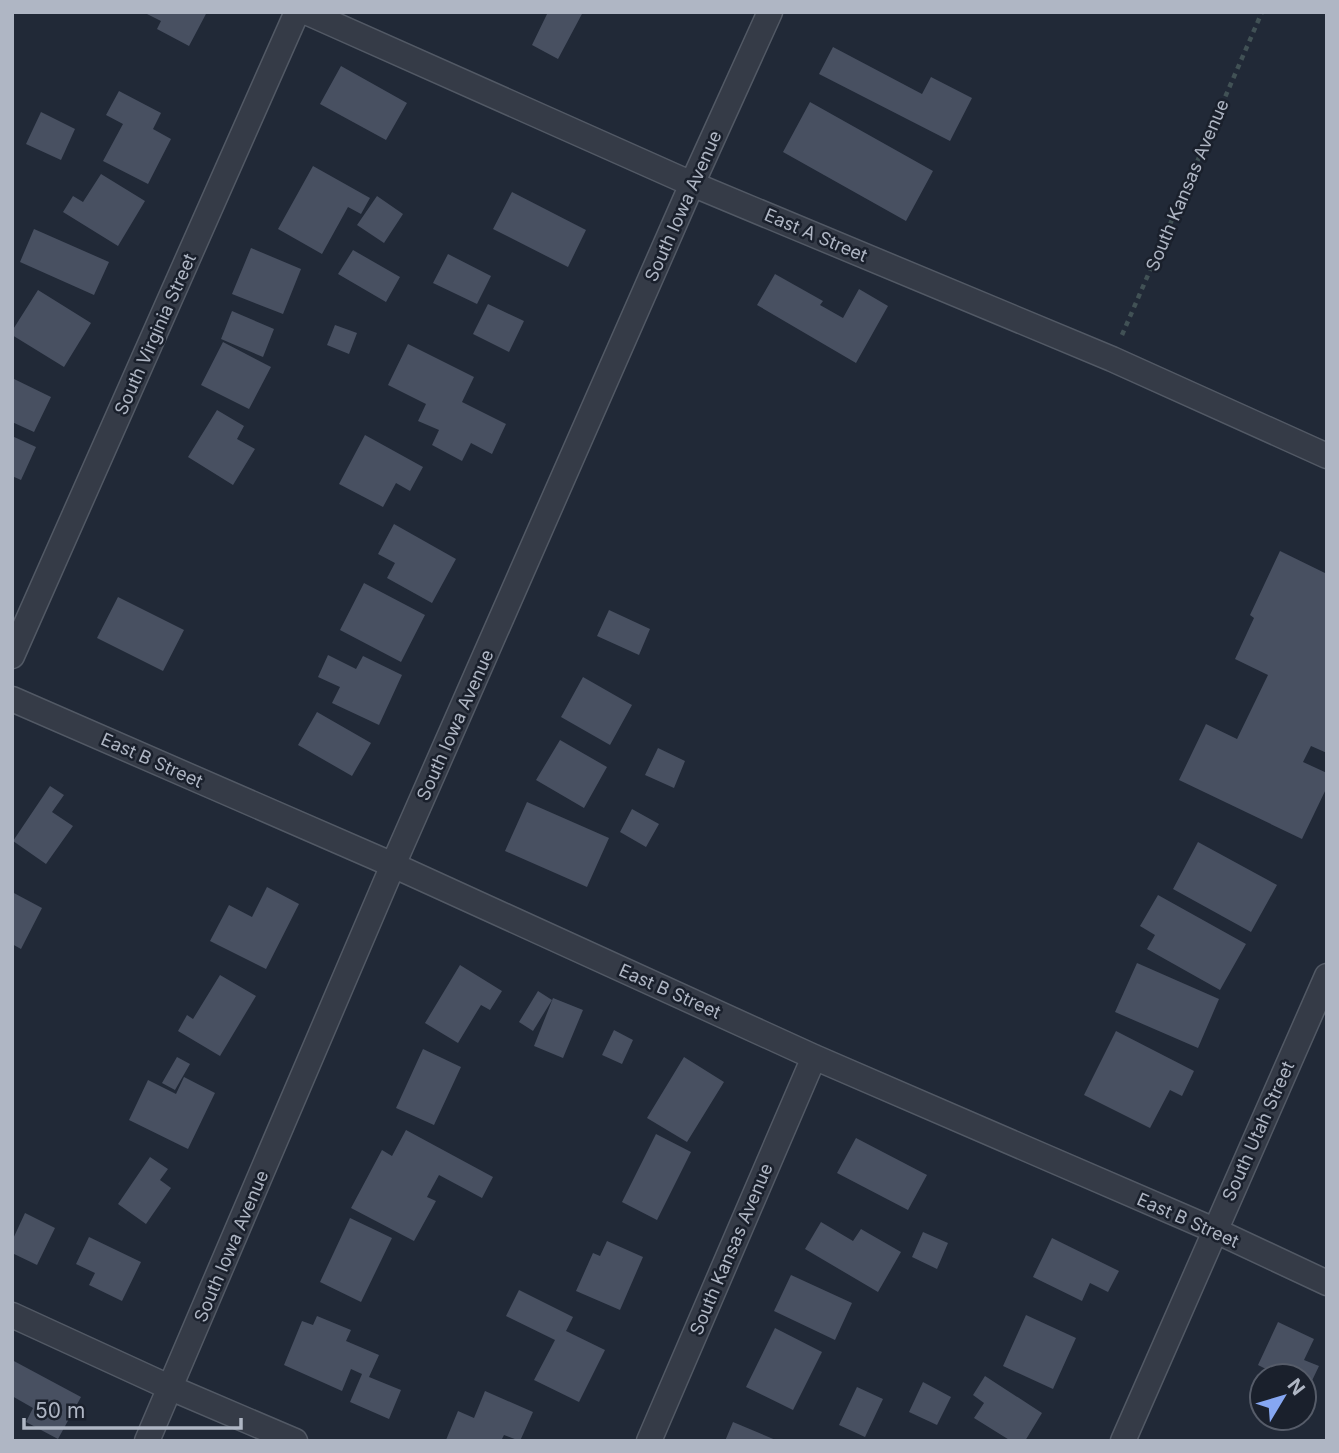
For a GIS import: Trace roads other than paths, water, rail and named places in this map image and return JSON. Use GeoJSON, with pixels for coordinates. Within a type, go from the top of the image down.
{"type":"FeatureCollection","features":[{"type":"Feature","properties":{"kind":"street","name":"South Virginia Street"},"geometry":{"type":"LineString","coordinates":[[12,656],[297,12]]}},
{"type":"Feature","properties":{"kind":"street","name":"East A Street"},"geometry":{"type":"LineString","coordinates":[[306,12],[692,184],[1112,359],[1327,456]]}},
{"type":"Feature","properties":{"kind":"street","name":"South Iowa Avenue"},"geometry":{"type":"LineString","coordinates":[[148,1441],[393,865],[770,12]]}},
{"type":"Feature","properties":{"kind":"street","name":"East B Street"},"geometry":{"type":"LineString","coordinates":[[12,699],[393,865],[814,1057],[1214,1230],[1327,1283]]}},
{"type":"Feature","properties":{"kind":"street","name":"South Utah Street"},"geometry":{"type":"LineString","coordinates":[[1123,1441],[1327,976]]}},
{"type":"Feature","properties":{"kind":"street","name":"South Kansas Avenue"},"geometry":{"type":"LineString","coordinates":[[649,1441],[814,1057]]}},
{"type":"Feature","properties":{"kind":"street"},"geometry":{"type":"LineString","coordinates":[[12,1315],[295,1441]]}}]}
